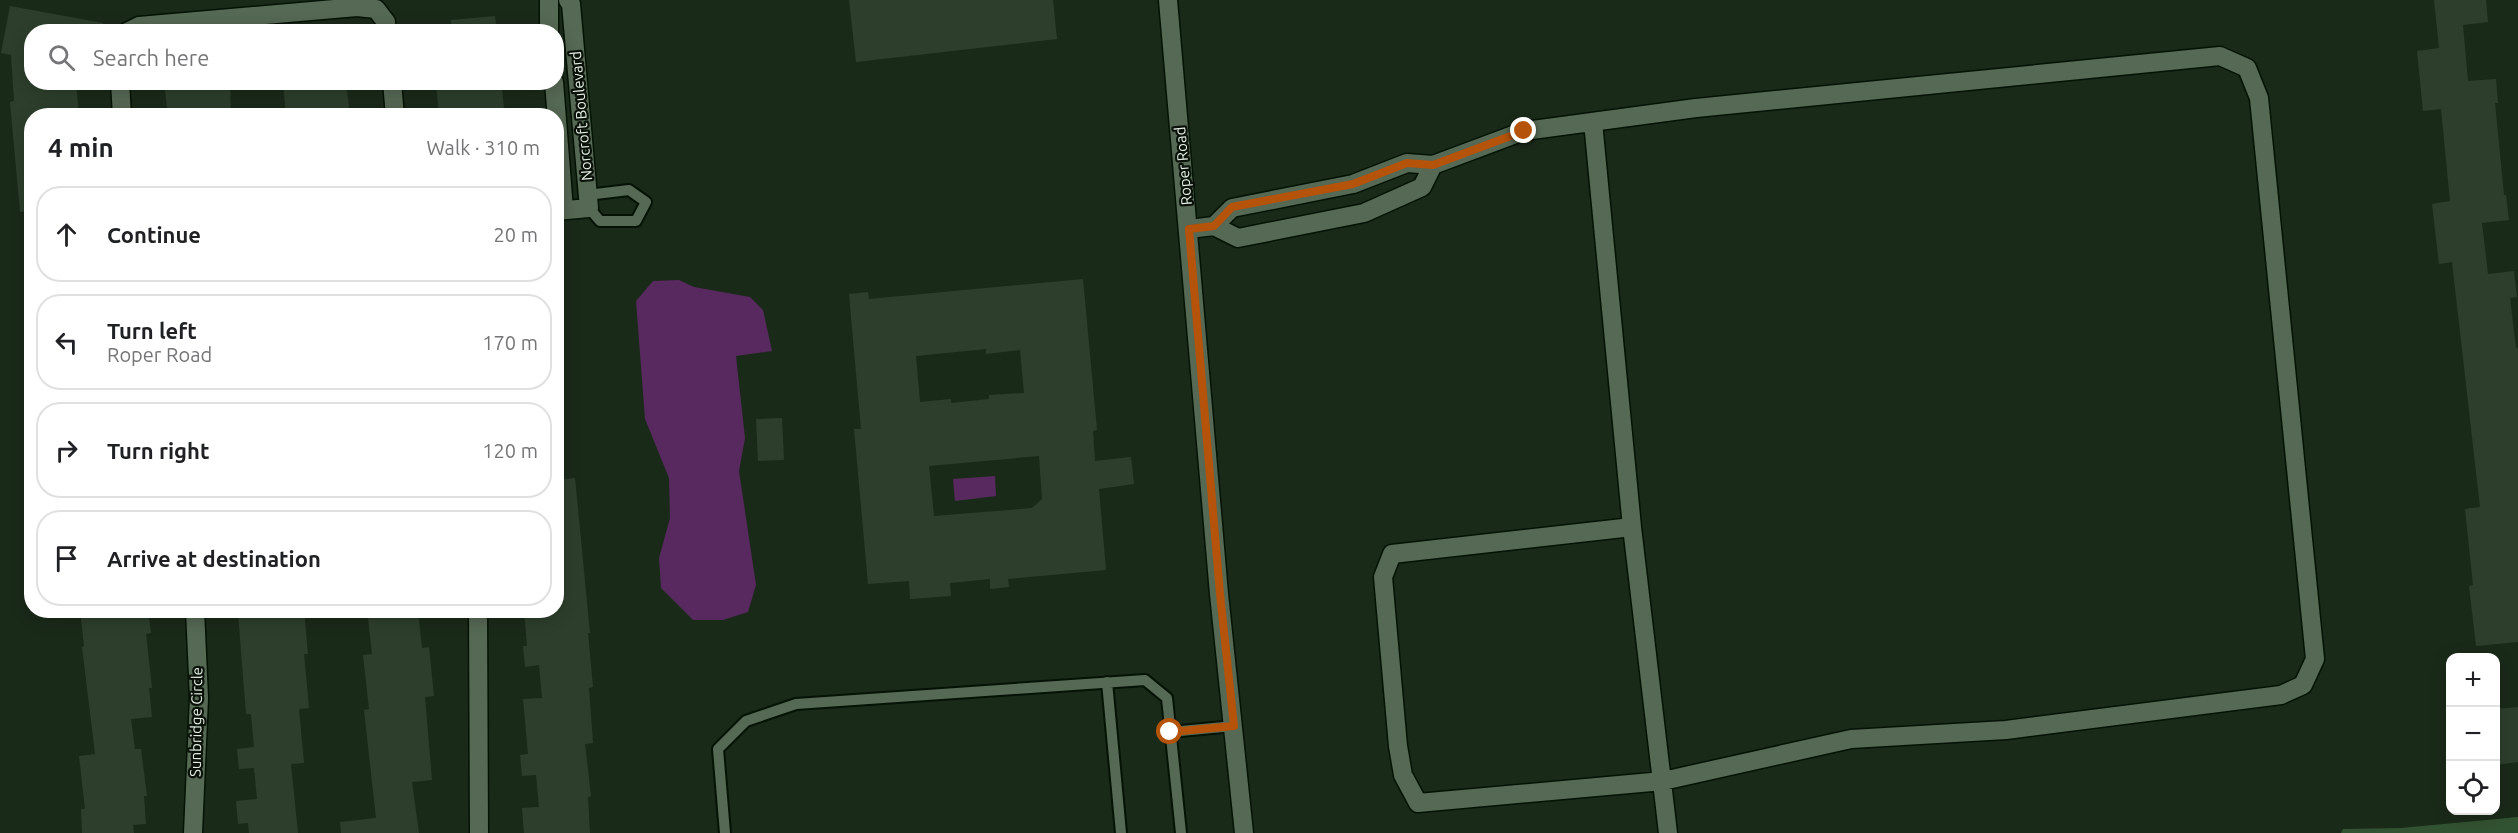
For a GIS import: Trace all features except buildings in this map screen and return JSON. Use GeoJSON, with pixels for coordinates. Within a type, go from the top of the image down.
{"type":"FeatureCollection","features":[{"type":"Feature","properties":{"kind":"street"},"geometry":{"type":"LineString","coordinates":[[549,0],[549,24]]}},
{"type":"Feature","properties":{"kind":"street","name":"Norcroft Boulevard"},"geometry":{"type":"LineString","coordinates":[[564,209],[588,201],[571,4],[568,0]]}},
{"type":"Feature","properties":{"kind":"street","name":"Roper Road"},"geometry":{"type":"LineString","coordinates":[[1168,0],[1220,594],[1244,833]]}},
{"type":"Feature","properties":{"kind":"street"},"geometry":{"type":"LineString","coordinates":[[162,24],[357,7],[376,9],[386,24]]}},
{"type":"Feature","properties":{"kind":"street"},"geometry":{"type":"LineString","coordinates":[[1214,226],[1232,207],[1353,184],[1407,163],[1433,165],[1524,131],[1696,108],[2220,56],[2247,68],[2259,99],[2315,658],[2303,685],[2281,694],[2017,728],[1851,739],[1663,781],[1418,803],[1402,776],[1398,746],[1383,577],[1392,554],[1632,527]]}},
{"type":"Feature","properties":{"kind":"street"},"geometry":{"type":"LineString","coordinates":[[120,90],[122,108]]}},
{"type":"Feature","properties":{"kind":"street"},"geometry":{"type":"LineString","coordinates":[[392,90],[394,108]]}},
{"type":"Feature","properties":{"kind":"street","name":"Norcroft Boulevard"},"geometry":{"type":"LineString","coordinates":[[554,90],[555,108]]}},
{"type":"Feature","properties":{"kind":"street"},"geometry":{"type":"LineString","coordinates":[[1593,122],[1632,527],[1668,833]]}},
{"type":"Feature","properties":{"kind":"street"},"geometry":{"type":"LineString","coordinates":[[1189,229],[1214,226],[1238,238],[1364,213],[1422,187],[1433,165]]}},
{"type":"Feature","properties":{"kind":"street"},"geometry":{"type":"LineString","coordinates":[[1353,184],[1364,213]]}},
{"type":"Feature","properties":{"kind":"street","name":"Sunbridge Circle"},"geometry":{"type":"LineString","coordinates":[[194,833],[199,698],[195,618]]}},
{"type":"Feature","properties":{"kind":"street"},"geometry":{"type":"LineString","coordinates":[[478,618],[479,833]]}},
{"type":"Feature","properties":{"kind":"lane"},"geometry":{"type":"LineString","coordinates":[[629,190],[646,202],[636,221],[600,221],[588,201],[629,190]]}},
{"type":"Feature","properties":{"kind":"lane"},"geometry":{"type":"LineString","coordinates":[[725,833],[718,749],[746,721],[796,704],[1145,680],[1167,698],[1181,833]]}},
{"type":"Feature","properties":{"kind":"lane"},"geometry":{"type":"LineString","coordinates":[[1107,682],[1121,833]]}},
{"type":"Feature","properties":{"kind":"lane"},"geometry":{"type":"LineString","coordinates":[[1170,732],[1234,726]]}},
{"type":"Feature","properties":{"kind":"green space"},"geometry":{"type":"Polygon","coordinates":[[[2518,817],[2518,833],[2341,833],[2343,829],[2401,828],[2518,817]]]}},
{"type":"Feature","properties":{"kind":"shaded area"},"geometry":{"type":"Polygon","coordinates":[[[679,280],[694,287],[750,297],[763,310],[772,351],[736,356],[745,438],[739,471],[756,585],[748,612],[723,620],[693,620],[661,588],[659,558],[670,518],[669,478],[645,419],[636,301],[653,281],[679,280]]]}},
{"type":"Feature","properties":{"kind":"shaded area"},"geometry":{"type":"Polygon","coordinates":[[[995,476],[996,496],[955,501],[953,479],[995,476]]]}},
{"type":"Feature","properties":{"kind":"route"},"geometry":{"type":"LineString","coordinates":[[1170,732],[1234,726],[1220,594],[1189,229],[1214,226],[1232,207],[1353,184],[1407,163],[1433,165],[1524,131]]}}]}
